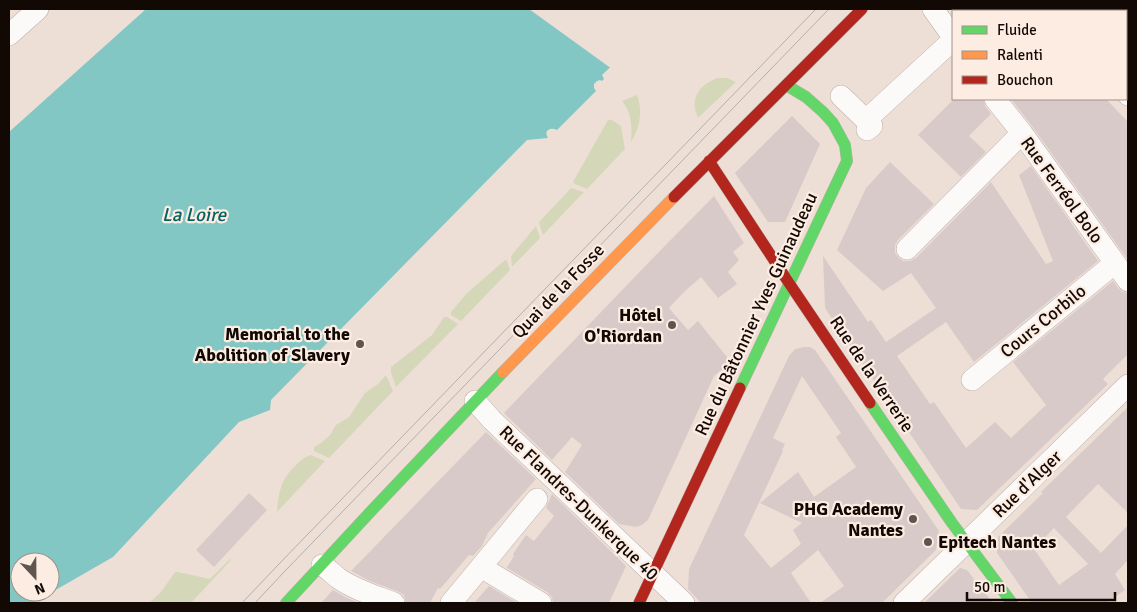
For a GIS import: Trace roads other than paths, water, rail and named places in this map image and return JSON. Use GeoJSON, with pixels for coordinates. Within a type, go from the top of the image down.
{"type":"FeatureCollection","features":[{"type":"Feature","properties":{"kind":"street"},"geometry":{"type":"LineString","coordinates":[[9,34],[38,9]]}},
{"type":"Feature","properties":{"kind":"street","name":"Quai de la Fosse"},"geometry":{"type":"LineString","coordinates":[[286,603],[475,401],[709,161],[804,69],[862,9]]}},
{"type":"Feature","properties":{"kind":"street"},"geometry":{"type":"LineString","coordinates":[[841,96],[866,126],[951,45],[933,9]]}},
{"type":"Feature","properties":{"kind":"street","name":"Rue du Bâtonnier Yves Guinaudeau"},"geometry":{"type":"LineString","coordinates":[[639,603],[847,161],[845,144],[833,123],[806,97],[786,85]]}},
{"type":"Feature","properties":{"kind":"street","name":"Rue Ferréol Bolo"},"geometry":{"type":"LineString","coordinates":[[996,100],[1022,133],[1128,282]]}},
{"type":"Feature","properties":{"kind":"street"},"geometry":{"type":"LineString","coordinates":[[907,249],[1022,133]]}},
{"type":"Feature","properties":{"kind":"street","name":"Rue de la Verrerie"},"geometry":{"type":"LineString","coordinates":[[709,161],[789,283],[967,543],[1012,603]]}},
{"type":"Feature","properties":{"kind":"street","name":"Cours Corbilo"},"geometry":{"type":"LineString","coordinates":[[972,380],[1115,263]]}},
{"type":"Feature","properties":{"kind":"street","name":"Rue d'Alger"},"geometry":{"type":"LineString","coordinates":[[904,603],[1128,385]]}},
{"type":"Feature","properties":{"kind":"street","name":"Rue Flandres-Dunkerque 40"},"geometry":{"type":"LineString","coordinates":[[475,401],[545,489],[652,574],[684,603]]}},
{"type":"Feature","properties":{"kind":"street"},"geometry":{"type":"LineString","coordinates":[[451,603],[545,489]]}},
{"type":"Feature","properties":{"kind":"street"},"geometry":{"type":"LineString","coordinates":[[322,565],[346,582],[394,603]]}},
{"type":"Feature","properties":{"kind":"street"},"geometry":{"type":"LineString","coordinates":[[481,567],[541,603]]}},
{"type":"Feature","properties":{"kind":"water","name":"La Loire"},"geometry":{"type":"Polygon","coordinates":[[[146,9],[671,9],[602,75],[604,79],[594,84],[596,91],[557,130],[548,130],[546,133],[548,138],[527,140],[271,400],[270,410],[239,422],[113,557],[60,587],[60,552],[10,552],[10,602],[35,602],[9,603],[9,132],[146,9]]]}},
{"type":"Feature","properties":{"kind":"tram line"},"geometry":{"type":"LineString","coordinates":[[242,603],[816,9]]}},
{"type":"Feature","properties":{"kind":"tram line"},"geometry":{"type":"LineString","coordinates":[[255,603],[829,9]]}},
{"type":"Feature","properties":{"kind":"place","name":"Hôtel O'Riordan"},"geometry":{"type":"Point","coordinates":[672,325]}},
{"type":"Feature","properties":{"kind":"place","name":"Memorial to the Abolition of Slavery"},"geometry":{"type":"Point","coordinates":[360,344]}},
{"type":"Feature","properties":{"kind":"place","name":"PHG Academy Nantes"},"geometry":{"type":"Point","coordinates":[913,519]}},
{"type":"Feature","properties":{"kind":"place","name":"Epitech Nantes"},"geometry":{"type":"Point","coordinates":[928,542]}}]}
